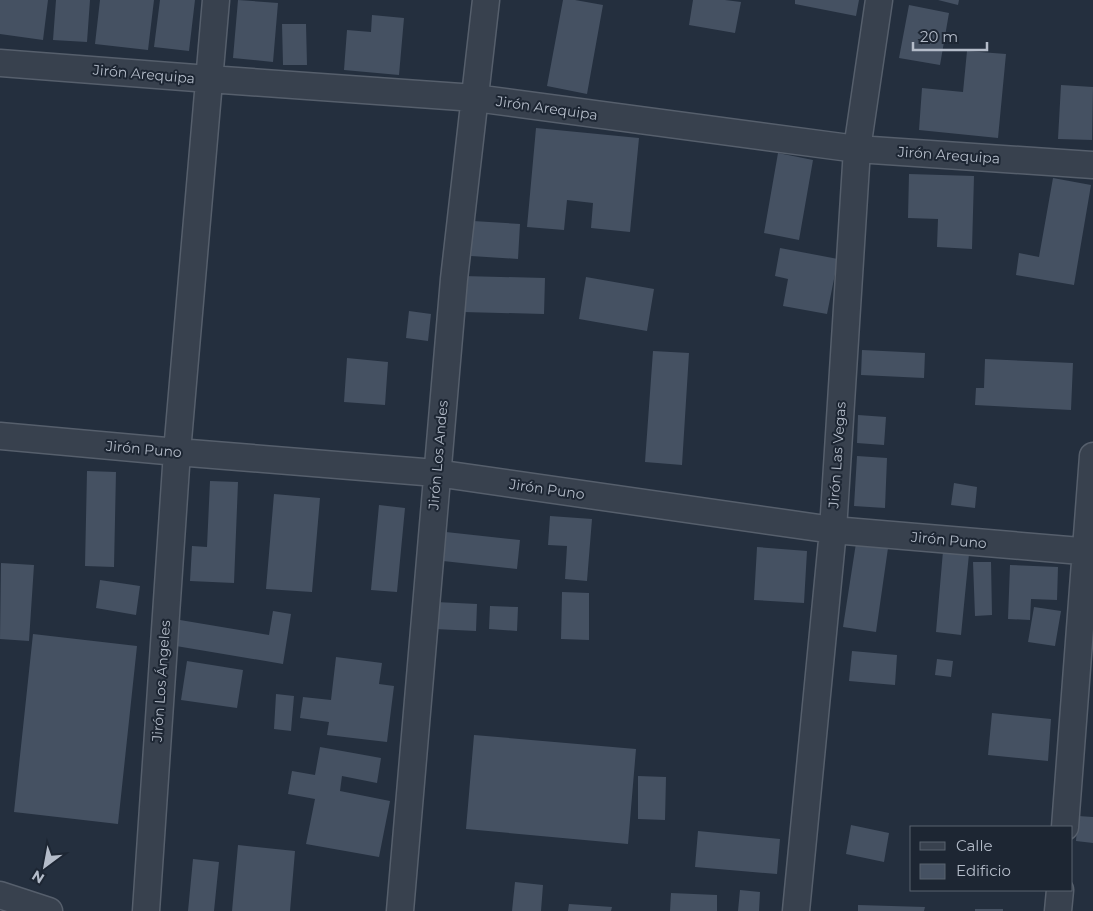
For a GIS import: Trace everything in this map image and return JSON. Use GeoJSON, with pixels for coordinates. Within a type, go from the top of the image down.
{"type":"FeatureCollection","features":[{"type":"Feature","properties":{"kind":"street"},"geometry":{"type":"LineString","coordinates":[[209,79],[216,0]]}},
{"type":"Feature","properties":{"kind":"street","name":"Jirón Los Andes"},"geometry":{"type":"LineString","coordinates":[[400,911],[436,472],[455,270],[486,0]]}},
{"type":"Feature","properties":{"kind":"street","name":"Jirón Las Vegas"},"geometry":{"type":"LineString","coordinates":[[796,911],[833,530],[857,149],[879,0]]}},
{"type":"Feature","properties":{"kind":"street","name":"Jirón Arequipa"},"geometry":{"type":"LineString","coordinates":[[0,63],[475,98],[857,149],[1093,165]]}},
{"type":"Feature","properties":{"kind":"street","name":"Jirón Los Ángeles"},"geometry":{"type":"LineString","coordinates":[[146,911],[176,452],[209,79]]}},
{"type":"Feature","properties":{"kind":"street","name":"Jirón Puno"},"geometry":{"type":"LineString","coordinates":[[0,436],[436,472],[833,530],[1090,552]]}},
{"type":"Feature","properties":{"kind":"street"},"geometry":{"type":"LineString","coordinates":[[1065,826],[1090,552],[1093,456]]}},
{"type":"Feature","properties":{"kind":"street"},"geometry":{"type":"LineString","coordinates":[[1058,911],[1060,891]]}},
{"type":"Feature","properties":{"kind":"street"},"geometry":{"type":"LineString","coordinates":[[0,895],[49,911]]}},
{"type":"Feature","properties":{"kind":"building"},"geometry":{"type":"Polygon","coordinates":[[[0,0],[48,0],[43,40],[0,34],[0,0]]]}},
{"type":"Feature","properties":{"kind":"building"},"geometry":{"type":"Polygon","coordinates":[[[56,0],[90,0],[87,42],[53,40],[56,0]]]}},
{"type":"Feature","properties":{"kind":"building"},"geometry":{"type":"Polygon","coordinates":[[[100,0],[154,0],[148,50],[95,44],[100,0]]]}},
{"type":"Feature","properties":{"kind":"building"},"geometry":{"type":"Polygon","coordinates":[[[160,0],[195,0],[189,51],[154,47],[160,0]]]}},
{"type":"Feature","properties":{"kind":"building"},"geometry":{"type":"Polygon","coordinates":[[[238,0],[278,3],[273,62],[233,58],[238,0]]]}},
{"type":"Feature","properties":{"kind":"building"},"geometry":{"type":"Polygon","coordinates":[[[563,0],[603,5],[587,94],[547,86],[563,0]]]}},
{"type":"Feature","properties":{"kind":"building"},"geometry":{"type":"Polygon","coordinates":[[[693,0],[741,2],[735,33],[689,25],[693,0]]]}},
{"type":"Feature","properties":{"kind":"building"},"geometry":{"type":"Polygon","coordinates":[[[795,0],[859,0],[856,16],[795,4],[795,0]]]}},
{"type":"Feature","properties":{"kind":"building"},"geometry":{"type":"Polygon","coordinates":[[[938,0],[959,0],[958,5],[938,0]]]}},
{"type":"Feature","properties":{"kind":"building"},"geometry":{"type":"Polygon","coordinates":[[[909,5],[949,13],[940,65],[899,58],[909,5]]]}},
{"type":"Feature","properties":{"kind":"building"},"geometry":{"type":"Polygon","coordinates":[[[372,15],[404,18],[399,75],[344,70],[347,30],[371,32],[372,15]]]}},
{"type":"Feature","properties":{"kind":"building"},"geometry":{"type":"Polygon","coordinates":[[[282,24],[306,24],[307,65],[283,65],[282,24]]]}},
{"type":"Feature","properties":{"kind":"building"},"geometry":{"type":"Polygon","coordinates":[[[967,51],[1006,54],[998,138],[919,130],[922,88],[963,92],[967,51]]]}},
{"type":"Feature","properties":{"kind":"building"},"geometry":{"type":"Polygon","coordinates":[[[1061,85],[1093,87],[1092,140],[1058,139],[1061,85]]]}},
{"type":"Feature","properties":{"kind":"building"},"geometry":{"type":"Polygon","coordinates":[[[536,128],[639,138],[630,232],[591,228],[593,203],[567,200],[564,230],[527,227],[536,128]]]}},
{"type":"Feature","properties":{"kind":"building"},"geometry":{"type":"Polygon","coordinates":[[[778,153],[813,160],[799,240],[764,233],[778,153]]]}},
{"type":"Feature","properties":{"kind":"building"},"geometry":{"type":"Polygon","coordinates":[[[909,174],[974,176],[972,249],[937,247],[938,219],[908,218],[909,174]]]}},
{"type":"Feature","properties":{"kind":"building"},"geometry":{"type":"Polygon","coordinates":[[[1053,178],[1091,185],[1074,285],[1016,275],[1019,253],[1039,257],[1053,178]]]}},
{"type":"Feature","properties":{"kind":"building"},"geometry":{"type":"Polygon","coordinates":[[[473,221],[520,224],[518,259],[471,256],[473,221]]]}},
{"type":"Feature","properties":{"kind":"building"},"geometry":{"type":"Polygon","coordinates":[[[780,248],[838,259],[827,314],[783,306],[788,279],[775,276],[780,248]]]}},
{"type":"Feature","properties":{"kind":"building"},"geometry":{"type":"Polygon","coordinates":[[[463,276],[545,278],[544,314],[463,312],[463,276]]]}},
{"type":"Feature","properties":{"kind":"building"},"geometry":{"type":"Polygon","coordinates":[[[586,277],[654,289],[647,331],[579,319],[586,277]]]}},
{"type":"Feature","properties":{"kind":"building"},"geometry":{"type":"Polygon","coordinates":[[[409,311],[431,314],[428,341],[406,338],[409,311]]]}},
{"type":"Feature","properties":{"kind":"building"},"geometry":{"type":"Polygon","coordinates":[[[862,350],[925,353],[924,378],[861,375],[862,350]]]}},
{"type":"Feature","properties":{"kind":"building"},"geometry":{"type":"Polygon","coordinates":[[[653,351],[689,353],[682,465],[645,462],[653,351]]]}},
{"type":"Feature","properties":{"kind":"building"},"geometry":{"type":"Polygon","coordinates":[[[347,358],[388,362],[385,405],[344,402],[347,358]]]}},
{"type":"Feature","properties":{"kind":"building"},"geometry":{"type":"Polygon","coordinates":[[[985,359],[1073,363],[1071,410],[975,405],[976,388],[984,388],[985,359]]]}},
{"type":"Feature","properties":{"kind":"building"},"geometry":{"type":"Polygon","coordinates":[[[858,415],[886,417],[884,445],[857,443],[858,415]]]}},
{"type":"Feature","properties":{"kind":"building"},"geometry":{"type":"Polygon","coordinates":[[[857,456],[887,458],[885,508],[854,506],[857,456]]]}},
{"type":"Feature","properties":{"kind":"building"},"geometry":{"type":"Polygon","coordinates":[[[87,471],[116,472],[114,567],[85,566],[87,471]]]}},
{"type":"Feature","properties":{"kind":"building"},"geometry":{"type":"Polygon","coordinates":[[[210,481],[238,482],[234,583],[190,581],[192,546],[207,547],[210,481]]]}},
{"type":"Feature","properties":{"kind":"building"},"geometry":{"type":"Polygon","coordinates":[[[954,483],[977,487],[975,508],[951,505],[954,483]]]}},
{"type":"Feature","properties":{"kind":"building"},"geometry":{"type":"Polygon","coordinates":[[[274,494],[320,498],[312,592],[266,589],[274,494]]]}},
{"type":"Feature","properties":{"kind":"building"},"geometry":{"type":"Polygon","coordinates":[[[379,505],[405,508],[397,592],[371,590],[379,505]]]}},
{"type":"Feature","properties":{"kind":"building"},"geometry":{"type":"Polygon","coordinates":[[[550,516],[592,519],[587,581],[565,579],[567,546],[548,545],[550,516]]]}},
{"type":"Feature","properties":{"kind":"building"},"geometry":{"type":"Polygon","coordinates":[[[446,532],[520,540],[517,569],[443,561],[446,532]]]}},
{"type":"Feature","properties":{"kind":"building"},"geometry":{"type":"Polygon","coordinates":[[[856,543],[888,548],[876,632],[843,627],[856,543]]]}},
{"type":"Feature","properties":{"kind":"building"},"geometry":{"type":"Polygon","coordinates":[[[757,547],[807,551],[804,603],[754,600],[757,547]]]}},
{"type":"Feature","properties":{"kind":"building"},"geometry":{"type":"Polygon","coordinates":[[[943,551],[969,554],[961,635],[936,632],[943,551]]]}},
{"type":"Feature","properties":{"kind":"building"},"geometry":{"type":"Polygon","coordinates":[[[973,562],[991,562],[992,615],[975,616],[973,562]]]}},
{"type":"Feature","properties":{"kind":"building"},"geometry":{"type":"Polygon","coordinates":[[[1,563],[34,565],[29,641],[0,639],[1,563]]]}},
{"type":"Feature","properties":{"kind":"building"},"geometry":{"type":"Polygon","coordinates":[[[1010,565],[1058,567],[1057,600],[1031,599],[1030,620],[1008,619],[1010,565]]]}},
{"type":"Feature","properties":{"kind":"building"},"geometry":{"type":"Polygon","coordinates":[[[100,580],[140,586],[136,615],[96,608],[100,580]]]}},
{"type":"Feature","properties":{"kind":"building"},"geometry":{"type":"Polygon","coordinates":[[[562,592],[589,593],[589,640],[561,639],[562,592]]]}},
{"type":"Feature","properties":{"kind":"building"},"geometry":{"type":"Polygon","coordinates":[[[436,602],[477,604],[476,631],[435,629],[436,602]]]}},
{"type":"Feature","properties":{"kind":"building"},"geometry":{"type":"Polygon","coordinates":[[[490,606],[518,607],[517,631],[489,629],[490,606]]]}},
{"type":"Feature","properties":{"kind":"building"},"geometry":{"type":"Polygon","coordinates":[[[1034,607],[1061,611],[1055,646],[1028,642],[1034,607]]]}},
{"type":"Feature","properties":{"kind":"building"},"geometry":{"type":"Polygon","coordinates":[[[273,611],[291,614],[283,664],[176,646],[180,620],[269,635],[273,611]]]}},
{"type":"Feature","properties":{"kind":"building"},"geometry":{"type":"Polygon","coordinates":[[[33,634],[137,646],[118,824],[14,812],[33,634]]]}},
{"type":"Feature","properties":{"kind":"building"},"geometry":{"type":"Polygon","coordinates":[[[852,651],[897,655],[895,685],[849,681],[852,651]]]}},
{"type":"Feature","properties":{"kind":"building"},"geometry":{"type":"Polygon","coordinates":[[[336,657],[382,663],[379,684],[394,686],[387,742],[327,735],[329,722],[300,718],[303,697],[331,700],[336,657]]]}},
{"type":"Feature","properties":{"kind":"building"},"geometry":{"type":"Polygon","coordinates":[[[937,659],[953,661],[951,677],[935,675],[937,659]]]}},
{"type":"Feature","properties":{"kind":"building"},"geometry":{"type":"Polygon","coordinates":[[[187,661],[243,670],[237,708],[181,700],[187,661]]]}},
{"type":"Feature","properties":{"kind":"building"},"geometry":{"type":"Polygon","coordinates":[[[276,694],[294,696],[291,731],[274,729],[276,694]]]}},
{"type":"Feature","properties":{"kind":"building"},"geometry":{"type":"Polygon","coordinates":[[[992,713],[1051,719],[1048,761],[988,755],[992,713]]]}},
{"type":"Feature","properties":{"kind":"building"},"geometry":{"type":"Polygon","coordinates":[[[474,735],[636,749],[628,844],[466,829],[474,735]]]}},
{"type":"Feature","properties":{"kind":"building"},"geometry":{"type":"Polygon","coordinates":[[[320,747],[381,758],[377,783],[342,776],[340,791],[390,801],[379,857],[306,844],[315,799],[288,794],[292,771],[315,775],[320,747]]]}},
{"type":"Feature","properties":{"kind":"building"},"geometry":{"type":"Polygon","coordinates":[[[638,776],[666,777],[665,820],[638,819],[638,776]]]}},
{"type":"Feature","properties":{"kind":"building"},"geometry":{"type":"Polygon","coordinates":[[[1078,816],[1093,817],[1093,843],[1076,841],[1078,816]]]}},
{"type":"Feature","properties":{"kind":"building"},"geometry":{"type":"Polygon","coordinates":[[[851,825],[889,833],[884,862],[846,854],[851,825]]]}},
{"type":"Feature","properties":{"kind":"building"},"geometry":{"type":"Polygon","coordinates":[[[698,831],[780,839],[777,874],[695,867],[698,831]]]}},
{"type":"Feature","properties":{"kind":"building"},"geometry":{"type":"Polygon","coordinates":[[[238,845],[295,851],[290,911],[232,911],[238,845]]]}},
{"type":"Feature","properties":{"kind":"building"},"geometry":{"type":"Polygon","coordinates":[[[193,859],[219,862],[214,911],[188,911],[193,859]]]}},
{"type":"Feature","properties":{"kind":"building"},"geometry":{"type":"Polygon","coordinates":[[[515,882],[543,885],[541,911],[512,911],[515,882]]]}},
{"type":"Feature","properties":{"kind":"building"},"geometry":{"type":"Polygon","coordinates":[[[740,890],[760,892],[759,911],[738,911],[740,890]]]}},
{"type":"Feature","properties":{"kind":"building"},"geometry":{"type":"Polygon","coordinates":[[[671,893],[717,895],[717,911],[670,911],[671,893]]]}},
{"type":"Feature","properties":{"kind":"building"},"geometry":{"type":"Polygon","coordinates":[[[569,904],[612,907],[611,911],[568,911],[569,904]]]}},
{"type":"Feature","properties":{"kind":"building"},"geometry":{"type":"Polygon","coordinates":[[[858,905],[925,907],[924,911],[858,911],[858,905]]]}},
{"type":"Feature","properties":{"kind":"building"},"geometry":{"type":"Polygon","coordinates":[[[975,909],[1003,909],[1003,911],[975,911],[975,909]]]}}]}
